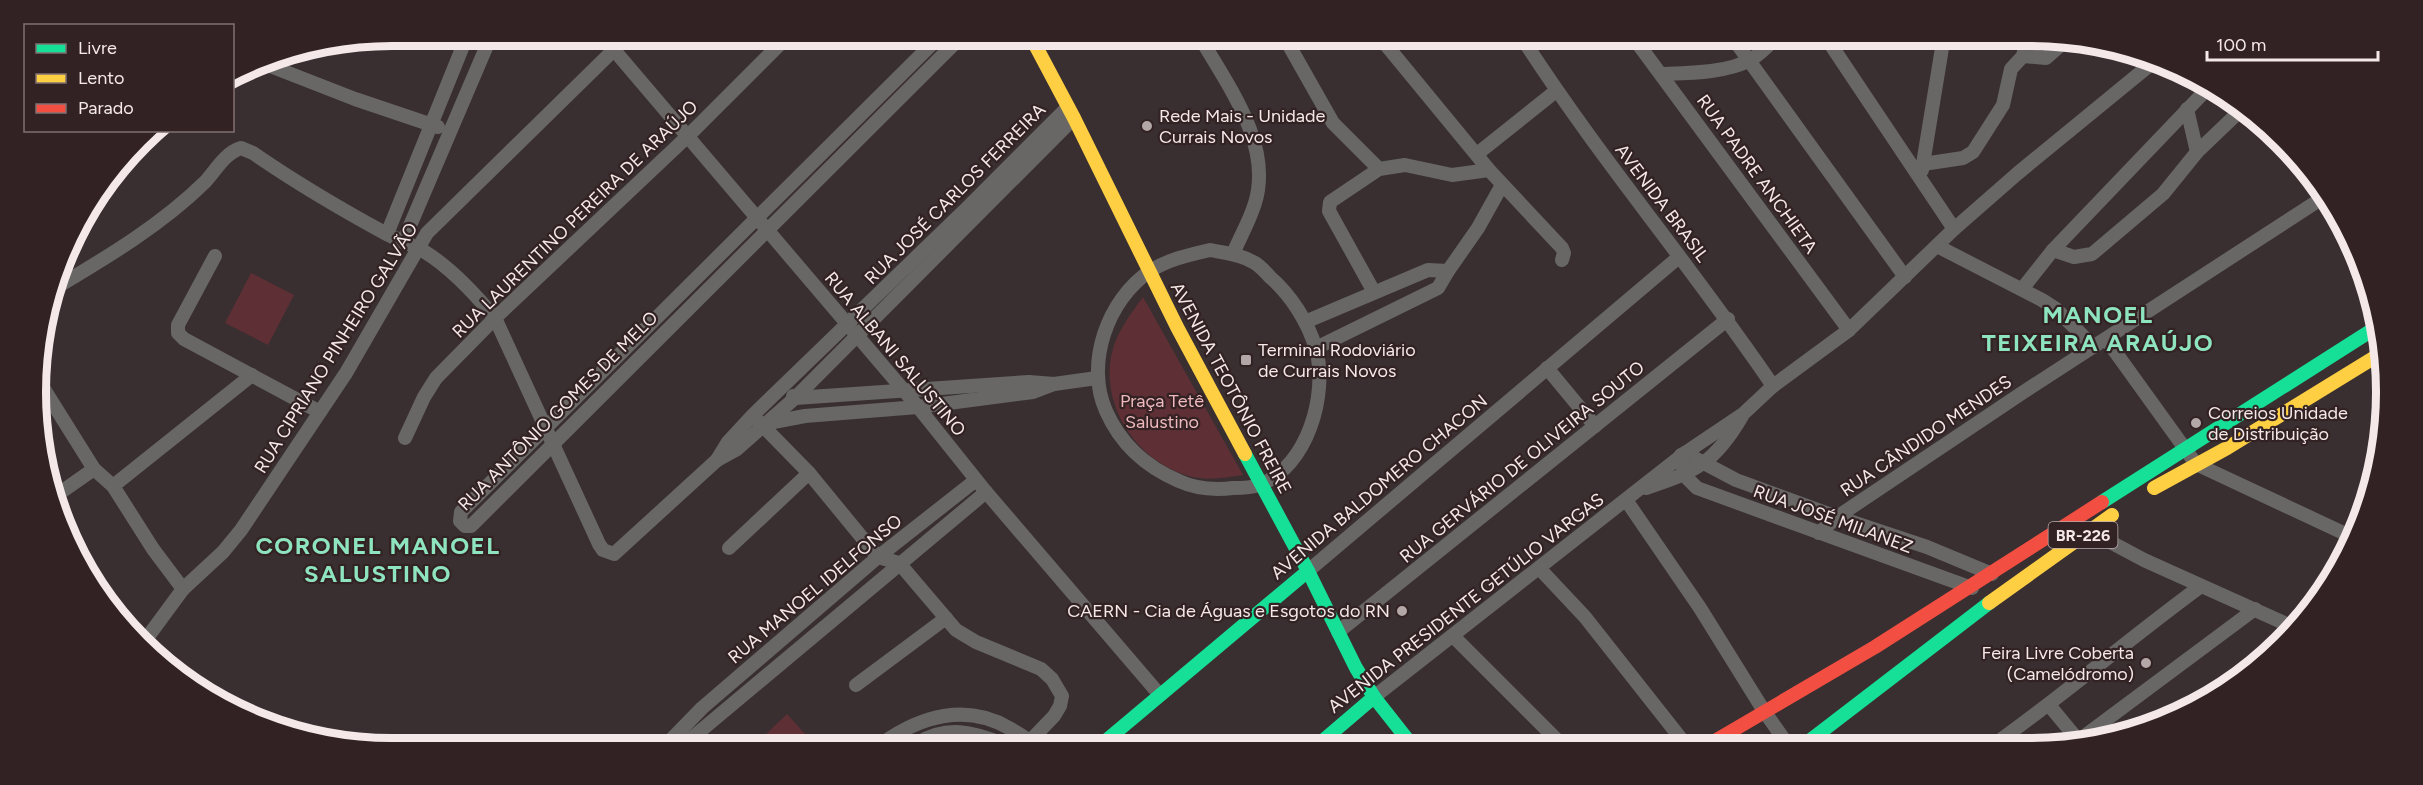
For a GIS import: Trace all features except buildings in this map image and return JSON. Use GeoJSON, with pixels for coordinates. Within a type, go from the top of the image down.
{"type":"FeatureCollection","features":[{"type":"Feature","properties":{"kind":"main road","name":"AVENIDA TEOTÔNIO FREIRE"},"geometry":{"type":"LineString","coordinates":[[1036,46],[1071,112],[1149,272],[1338,632],[1374,697],[1406,738]]}},
{"type":"Feature","properties":{"kind":"main road","name":"BR-226"},"geometry":{"type":"LineString","coordinates":[[1811,738],[1886,660],[1971,587],[2371,331]]}},
{"type":"Feature","properties":{"kind":"main road"},"geometry":{"type":"LineString","coordinates":[[2343,349],[2355,369]]}},
{"type":"Feature","properties":{"kind":"main road"},"geometry":{"type":"LineString","coordinates":[[2143,477],[2149,491],[2227,448],[2375,357]]}},
{"type":"Feature","properties":{"kind":"main road"},"geometry":{"type":"LineString","coordinates":[[2294,381],[2306,400]]}},
{"type":"Feature","properties":{"kind":"main road","name":"BR-226"},"geometry":{"type":"LineString","coordinates":[[1720,738],[1764,711],[1886,660],[1989,603],[2122,509],[2109,499]]}},
{"type":"Feature","properties":{"kind":"main road","name":"AVENIDA BALDOMERO CHACON"},"geometry":{"type":"LineString","coordinates":[[1109,738],[1308,571]]}},
{"type":"Feature","properties":{"kind":"main road","name":"AVENIDA PRESIDENTE GETÚLIO VARGAS"},"geometry":{"type":"LineString","coordinates":[[1327,738],[1374,697]]}},
{"type":"Feature","properties":{"kind":"street"},"geometry":{"type":"LineString","coordinates":[[387,234],[463,46]]}},
{"type":"Feature","properties":{"kind":"street"},"geometry":{"type":"LineString","coordinates":[[403,242],[487,46]]}},
{"type":"Feature","properties":{"kind":"street","name":"RUA ALBANI SALUSTINO"},"geometry":{"type":"LineString","coordinates":[[611,46],[689,135],[918,407],[986,492],[1159,694]]}},
{"type":"Feature","properties":{"kind":"street","name":"RUA CIPRIANO PINHEIRO GALVÃO"},"geometry":{"type":"LineString","coordinates":[[148,637],[183,589],[223,552],[241,530],[346,373],[417,248],[446,214],[618,46]]}},
{"type":"Feature","properties":{"kind":"street","name":"RUA LAURENTINO PEREIRA DE ARAÚJO"},"geometry":{"type":"LineString","coordinates":[[405,438],[429,387],[495,318],[689,135],[778,46]]}},
{"type":"Feature","properties":{"kind":"street","name":"RUA ANTÔNIO GOMES DE MELO"},"geometry":{"type":"LineString","coordinates":[[925,46],[823,153],[461,512],[460,521],[465,526],[471,526],[952,46]]}},
{"type":"Feature","properties":{"kind":"street"},"geometry":{"type":"LineString","coordinates":[[934,46],[942,57]]}},
{"type":"Feature","properties":{"kind":"street"},"geometry":{"type":"LineString","coordinates":[[1205,46],[1244,114],[1256,151],[1259,172],[1256,201],[1233,254]]}},
{"type":"Feature","properties":{"kind":"street"},"geometry":{"type":"LineString","coordinates":[[1289,46],[1333,123],[1379,169]]}},
{"type":"Feature","properties":{"kind":"street"},"geometry":{"type":"LineString","coordinates":[[1387,46],[1489,170],[1562,248],[1564,253],[1562,260]]}},
{"type":"Feature","properties":{"kind":"street","name":"AVENIDA BRASIL"},"geometry":{"type":"LineString","coordinates":[[1527,46],[1556,91],[1728,319],[1773,386]]}},
{"type":"Feature","properties":{"kind":"street","name":"RUA PADRE ANCHIETA"},"geometry":{"type":"LineString","coordinates":[[1640,46],[1849,330]]}},
{"type":"Feature","properties":{"kind":"street"},"geometry":{"type":"LineString","coordinates":[[1738,46],[1905,277]]}},
{"type":"Feature","properties":{"kind":"street"},"geometry":{"type":"LineString","coordinates":[[1661,74],[1707,71],[1749,61],[1767,46]]}},
{"type":"Feature","properties":{"kind":"street"},"geometry":{"type":"LineString","coordinates":[[1832,46],[1954,229]]}},
{"type":"Feature","properties":{"kind":"street"},"geometry":{"type":"LineString","coordinates":[[1921,181],[1941,46]]}},
{"type":"Feature","properties":{"kind":"street"},"geometry":{"type":"LineString","coordinates":[[1923,164],[1964,158],[1973,152],[2003,105],[2011,69],[2025,49],[2046,58],[2058,47]]}},
{"type":"Feature","properties":{"kind":"street","name":"AVENIDA PRESIDENTE GETÚLIO VARGAS"},"geometry":{"type":"LineString","coordinates":[[1374,697],[1683,454],[1743,414],[1773,386],[1849,330],[1954,229],[2018,173],[2147,67]]}},
{"type":"Feature","properties":{"kind":"street"},"geometry":{"type":"LineString","coordinates":[[274,68],[355,99],[451,131]]}},
{"type":"Feature","properties":{"kind":"street"},"geometry":{"type":"LineString","coordinates":[[1477,154],[1556,91]]}},
{"type":"Feature","properties":{"kind":"street"},"geometry":{"type":"LineString","coordinates":[[2022,289],[2053,250],[2203,93]]}},
{"type":"Feature","properties":{"kind":"street"},"geometry":{"type":"LineString","coordinates":[[2187,109],[2197,152]]}},
{"type":"Feature","properties":{"kind":"street"},"geometry":{"type":"LineString","coordinates":[[865,110],[877,121]]}},
{"type":"Feature","properties":{"kind":"street","name":"RUA JOSÉ CARLOS FERREIRA"},"geometry":{"type":"LineString","coordinates":[[717,460],[728,442],[753,415],[1071,112]]}},
{"type":"Feature","properties":{"kind":"street","name":"RUA JOSÉ CARLOS FERREIRA"},"geometry":{"type":"LineString","coordinates":[[553,443],[603,550],[614,554],[618,552],[717,460],[737,449],[795,398],[1071,112]]}},
{"type":"Feature","properties":{"kind":"street"},"geometry":{"type":"LineString","coordinates":[[2053,250],[2074,257],[2092,254],[2163,194],[2197,152],[2236,115]]}},
{"type":"Feature","properties":{"kind":"street"},"geometry":{"type":"LineString","coordinates":[[65,282],[131,242],[171,212],[205,181],[228,155],[241,148],[254,153],[323,199],[417,248],[435,259],[458,279],[495,318],[553,443]]}},
{"type":"Feature","properties":{"kind":"street"},"geometry":{"type":"LineString","coordinates":[[823,153],[834,164]]}},
{"type":"Feature","properties":{"kind":"street"},"geometry":{"type":"LineString","coordinates":[[1374,292],[1328,208],[1330,202],[1379,169],[1404,165],[1452,175],[1489,170]]}},
{"type":"Feature","properties":{"kind":"street"},"geometry":{"type":"LineString","coordinates":[[1316,348],[1438,288],[1448,270],[1479,228],[1502,185]]}},
{"type":"Feature","properties":{"kind":"street","name":"RUA CÂNDIDO MENDES"},"geometry":{"type":"LineString","coordinates":[[1819,533],[1837,517],[2022,393],[2318,201]]}},
{"type":"Feature","properties":{"kind":"street"},"geometry":{"type":"LineString","coordinates":[[1937,246],[2056,309],[2094,347]]}},
{"type":"Feature","properties":{"kind":"street"},"geometry":{"type":"LineString","coordinates":[[1210,250],[1233,254],[1254,262],[1284,289],[1305,322],[1316,348],[1320,392],[1313,421],[1293,458],[1279,472],[1260,484],[1218,490],[1188,485],[1160,473],[1137,457],[1121,437],[1100,398],[1097,378],[1103,339],[1114,310],[1149,272],[1180,256],[1210,250]]}},
{"type":"Feature","properties":{"kind":"street"},"geometry":{"type":"LineString","coordinates":[[215,256],[178,325],[178,333],[184,339],[320,412]]}},
{"type":"Feature","properties":{"kind":"street","name":"AVENIDA BALDOMERO CHACON"},"geometry":{"type":"LineString","coordinates":[[1308,571],[1679,257]]}},
{"type":"Feature","properties":{"kind":"street"},"geometry":{"type":"LineString","coordinates":[[707,268],[718,279]]}},
{"type":"Feature","properties":{"kind":"street"},"geometry":{"type":"LineString","coordinates":[[1305,322],[1428,270],[1448,270]]}},
{"type":"Feature","properties":{"kind":"street"},"geometry":{"type":"LineString","coordinates":[[656,318],[667,330]]}},
{"type":"Feature","properties":{"kind":"street","name":"RUA GERVÁRIO DE OLIVEIRA SOUTO"},"geometry":{"type":"LineString","coordinates":[[1338,632],[1728,319]]}},
{"type":"Feature","properties":{"kind":"street"},"geometry":{"type":"LineString","coordinates":[[2106,339],[2196,464],[2346,534]]}},
{"type":"Feature","properties":{"kind":"street"},"geometry":{"type":"LineString","coordinates":[[607,367],[617,378]]}},
{"type":"Feature","properties":{"kind":"street"},"geometry":{"type":"LineString","coordinates":[[1547,368],[1595,426]]}},
{"type":"Feature","properties":{"kind":"street"},"geometry":{"type":"LineString","coordinates":[[112,486],[252,375]]}},
{"type":"Feature","properties":{"kind":"street"},"geometry":{"type":"LineString","coordinates":[[784,386],[795,398],[1029,382],[1054,384],[1097,378]]}},
{"type":"Feature","properties":{"kind":"street"},"geometry":{"type":"LineString","coordinates":[[764,425],[805,416],[918,407],[1040,391],[1054,384]]}},
{"type":"Feature","properties":{"kind":"street"},"geometry":{"type":"LineString","coordinates":[[46,392],[94,469],[112,486],[153,549],[183,589]]}},
{"type":"Feature","properties":{"kind":"street","name":"AVENIDA PRESIDENTE GETÚLIO VARGAS"},"geometry":{"type":"LineString","coordinates":[[1631,496],[1684,475],[1704,464],[1732,432],[1743,414]]}},
{"type":"Feature","properties":{"kind":"street"},"geometry":{"type":"LineString","coordinates":[[753,415],[888,560],[964,636],[1041,669],[1059,689],[1062,696],[1060,706],[1034,738]]}},
{"type":"Feature","properties":{"kind":"street"},"geometry":{"type":"LineString","coordinates":[[1683,454],[1684,475]]}},
{"type":"Feature","properties":{"kind":"street","name":"RUA JOSÉ MILANEZ"},"geometry":{"type":"LineString","coordinates":[[1683,454],[1736,480],[1991,573],[2008,591]]}},
{"type":"Feature","properties":{"kind":"street"},"geometry":{"type":"LineString","coordinates":[[61,492],[94,469]]}},
{"type":"Feature","properties":{"kind":"street"},"geometry":{"type":"LineString","coordinates":[[729,548],[808,473]]}},
{"type":"Feature","properties":{"kind":"street","name":"RUA JOSÉ MILANEZ"},"geometry":{"type":"LineString","coordinates":[[1684,475],[1697,488],[1971,587],[1989,603]]}},
{"type":"Feature","properties":{"kind":"street","name":"RUA MANOEL IDELFONSO"},"geometry":{"type":"LineString","coordinates":[[686,737],[812,639],[888,560],[976,480]]}},
{"type":"Feature","properties":{"kind":"street","name":"RUA MANOEL IDELFONSO"},"geometry":{"type":"LineString","coordinates":[[686,737],[702,708],[888,560],[986,492]]}},
{"type":"Feature","properties":{"kind":"street"},"geometry":{"type":"LineString","coordinates":[[1631,496],[1783,738]]}},
{"type":"Feature","properties":{"kind":"street"},"geometry":{"type":"LineString","coordinates":[[2078,518],[2088,531],[2201,586],[2288,624]]}},
{"type":"Feature","properties":{"kind":"street"},"geometry":{"type":"LineString","coordinates":[[1539,568],[1586,617],[1681,738]]}},
{"type":"Feature","properties":{"kind":"street"},"geometry":{"type":"LineString","coordinates":[[2003,738],[2201,586]]}},
{"type":"Feature","properties":{"kind":"street"},"geometry":{"type":"LineString","coordinates":[[2098,732],[2255,609]]}},
{"type":"Feature","properties":{"kind":"street"},"geometry":{"type":"LineString","coordinates":[[856,685],[946,618]]}},
{"type":"Feature","properties":{"kind":"street"},"geometry":{"type":"LineString","coordinates":[[1453,636],[1555,738]]}},
{"type":"Feature","properties":{"kind":"street"},"geometry":{"type":"LineString","coordinates":[[2049,705],[2070,737]]}},
{"type":"Feature","properties":{"kind":"street"},"geometry":{"type":"LineString","coordinates":[[891,738],[918,722],[944,714],[960,714],[998,722],[1024,738]]}},
{"type":"Feature","properties":{"kind":"street"},"geometry":{"type":"LineString","coordinates":[[931,738],[947,732],[974,733],[987,738]]}},
{"type":"Feature","properties":{"kind":"green space"},"geometry":{"type":"Polygon","coordinates":[[[251,273],[294,295],[268,345],[225,323],[251,273]]]}},
{"type":"Feature","properties":{"kind":"green space","name":"Praça Tetê Salustino"},"geometry":{"type":"Polygon","coordinates":[[[1143,297],[1243,475],[1209,479],[1195,478],[1171,469],[1140,445],[1118,414],[1112,395],[1111,357],[1119,333],[1143,297]]]}},
{"type":"Feature","properties":{"kind":"green space"},"geometry":{"type":"Polygon","coordinates":[[[787,714],[806,735],[801,738],[762,738],[787,714]]]}},
{"type":"Feature","properties":{"kind":"traffic: fast"},"geometry":{"type":"LineString","coordinates":[[2102,502],[2371,331]]}},
{"type":"Feature","properties":{"kind":"traffic: fast"},"geometry":{"type":"LineString","coordinates":[[1245,454],[1308,571],[1356,668],[1374,697],[1406,738]]}},
{"type":"Feature","properties":{"kind":"traffic: fast"},"geometry":{"type":"LineString","coordinates":[[1109,738],[1308,571]]}},
{"type":"Feature","properties":{"kind":"traffic: fast"},"geometry":{"type":"LineString","coordinates":[[1813,738],[1989,603]]}},
{"type":"Feature","properties":{"kind":"traffic: fast"},"geometry":{"type":"LineString","coordinates":[[1326,738],[1374,697]]}},
{"type":"Feature","properties":{"kind":"traffic: slow"},"geometry":{"type":"LineString","coordinates":[[1036,46],[1074,118],[1177,327],[1245,454]]}},
{"type":"Feature","properties":{"kind":"traffic: slow"},"geometry":{"type":"LineString","coordinates":[[2154,488],[2227,448],[2375,357]]}},
{"type":"Feature","properties":{"kind":"traffic: slow"},"geometry":{"type":"LineString","coordinates":[[1989,603],[2112,515]]}},
{"type":"Feature","properties":{"kind":"traffic: jam"},"geometry":{"type":"LineString","coordinates":[[1720,738],[1875,647],[2102,502]]}},
{"type":"Feature","properties":{"kind":"place","name":"Rede Mais - Unidade Currais Novos"},"geometry":{"type":"Point","coordinates":[1147,126]}},
{"type":"Feature","properties":{"kind":"place","name":"Terminal Rodoviário de Currais Novos"},"geometry":{"type":"Point","coordinates":[1246,360]}},
{"type":"Feature","properties":{"kind":"place","name":"Correios Unidade de Distribuição"},"geometry":{"type":"Point","coordinates":[2196,423]}},
{"type":"Feature","properties":{"kind":"place","name":"CAERN - Cia de Águas e Esgotos do RN"},"geometry":{"type":"Point","coordinates":[1402,611]}},
{"type":"Feature","properties":{"kind":"place","name":"Feira Livre Coberta (Camelódromo)"},"geometry":{"type":"Point","coordinates":[2146,663]}},
{"type":"Feature","properties":{"kind":"district","name":"MANOEL TEIXEIRA ARAÚJO"},"geometry":{"type":"Point","coordinates":[2098,328]}},
{"type":"Feature","properties":{"kind":"district","name":"CORONEL MANOEL SALUSTINO"},"geometry":{"type":"Point","coordinates":[378,559]}}]}
